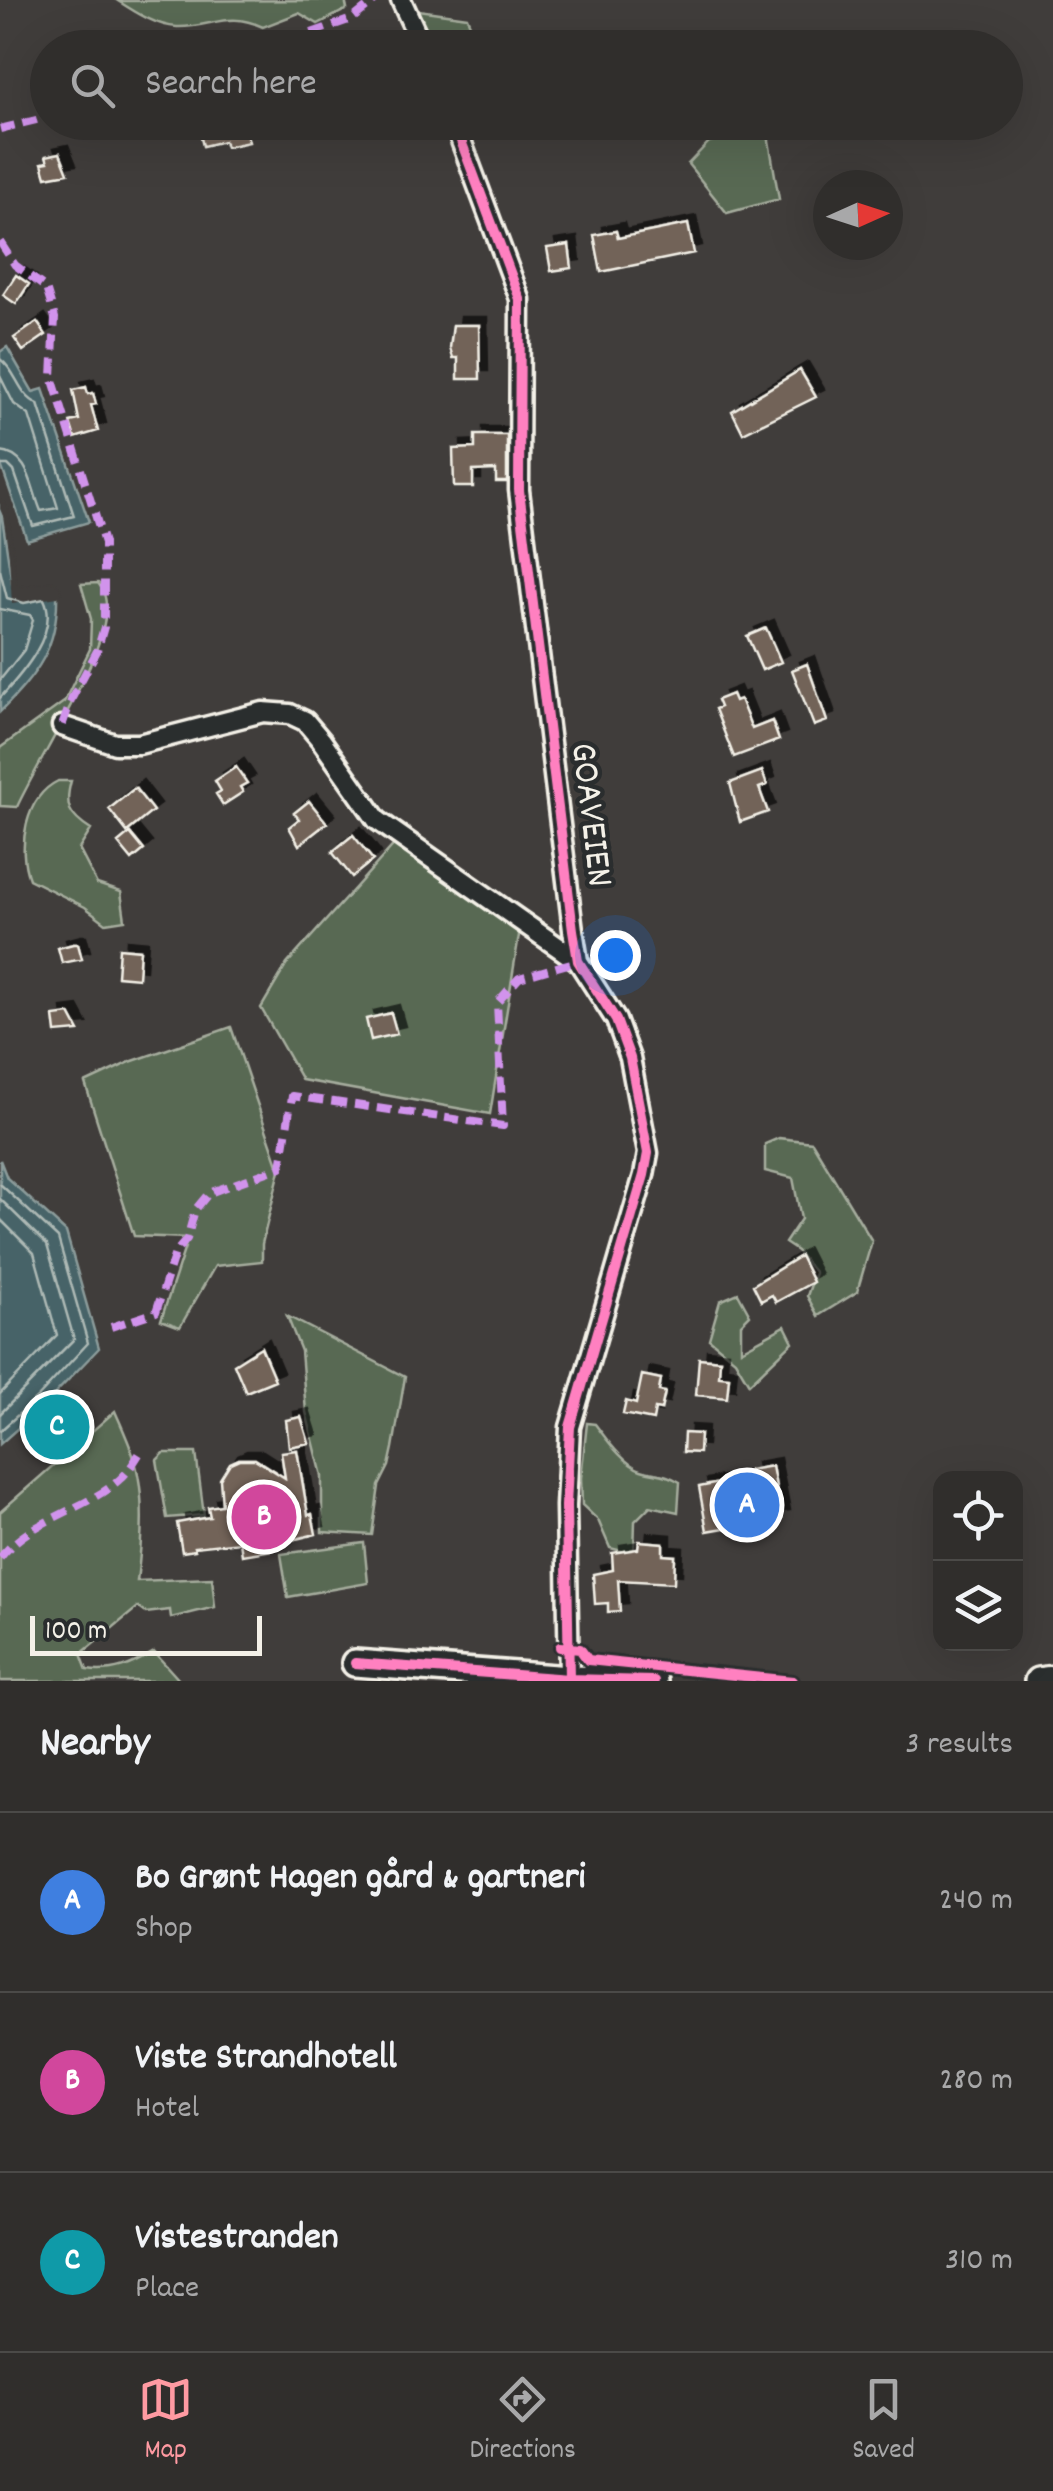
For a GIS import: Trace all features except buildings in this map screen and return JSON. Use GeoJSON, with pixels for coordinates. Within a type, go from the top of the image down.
{"type":"FeatureCollection","features":[{"type":"Feature","properties":{"kind":"main road"},"geometry":{"type":"LineString","coordinates":[[355,1663],[390,1673],[654,1681]]}},
{"type":"Feature","properties":{"kind":"main road"},"geometry":{"type":"LineString","coordinates":[[1038,1681],[1053,1679]]}},
{"type":"Feature","properties":{"kind":"street"},"geometry":{"type":"LineString","coordinates":[[401,0],[415,30]]}},
{"type":"Feature","properties":{"kind":"street","name":"GOAVEIEN"},"geometry":{"type":"LineString","coordinates":[[461,140],[520,300],[518,485],[578,961],[616,1020],[630,1058],[648,1153],[570,1427],[566,1506],[569,1680]]}},
{"type":"Feature","properties":{"kind":"street"},"geometry":{"type":"LineString","coordinates":[[62,726],[115,744],[139,744],[263,712],[290,714],[304,721],[321,740],[377,820],[578,961]]}},
{"type":"Feature","properties":{"kind":"green space"},"geometry":{"type":"Polygon","coordinates":[[[345,0],[347,9],[318,24],[299,13],[263,27],[239,20],[169,26],[118,1],[345,0]]]}},
{"type":"Feature","properties":{"kind":"green space"},"geometry":{"type":"Polygon","coordinates":[[[411,9],[467,17],[472,30],[420,30],[411,9]]]}},
{"type":"Feature","properties":{"kind":"green space"},"geometry":{"type":"Polygon","coordinates":[[[769,140],[779,199],[727,213],[688,164],[709,142],[769,140]]]}},
{"type":"Feature","properties":{"kind":"green space"},"geometry":{"type":"Polygon","coordinates":[[[98,583],[105,597],[105,617],[87,671],[17,807],[0,806],[0,748],[64,702],[90,649],[91,619],[81,584],[98,583]]]}},
{"type":"Feature","properties":{"kind":"green space"},"geometry":{"type":"Polygon","coordinates":[[[58,781],[71,781],[70,810],[91,830],[79,849],[97,884],[121,892],[125,920],[106,923],[85,907],[29,879],[24,853],[27,824],[38,799],[58,781]]]}},
{"type":"Feature","properties":{"kind":"green space"},"geometry":{"type":"Polygon","coordinates":[[[399,839],[521,923],[490,1114],[302,1080],[261,1008],[287,964],[399,839]]]}},
{"type":"Feature","properties":{"kind":"green space"},"geometry":{"type":"Polygon","coordinates":[[[231,1027],[280,1170],[262,1244],[262,1261],[215,1266],[180,1327],[161,1320],[188,1238],[134,1236],[85,1083],[130,1062],[231,1027]]]}},
{"type":"Feature","properties":{"kind":"green space"},"geometry":{"type":"Polygon","coordinates":[[[779,1138],[812,1142],[872,1241],[857,1292],[818,1316],[807,1296],[815,1273],[785,1243],[801,1219],[793,1178],[765,1171],[765,1144],[779,1138]]]}},
{"type":"Feature","properties":{"kind":"green space"},"geometry":{"type":"Polygon","coordinates":[[[738,1293],[750,1315],[741,1324],[741,1350],[785,1326],[793,1342],[749,1384],[735,1360],[709,1339],[720,1301],[738,1293]]]}},
{"type":"Feature","properties":{"kind":"green space"},"geometry":{"type":"Polygon","coordinates":[[[287,1316],[405,1377],[389,1466],[379,1486],[372,1535],[322,1532],[322,1476],[306,1412],[301,1351],[287,1316]]]}},
{"type":"Feature","properties":{"kind":"green space"},"geometry":{"type":"Polygon","coordinates":[[[115,1411],[140,1485],[137,1581],[212,1578],[215,1607],[171,1618],[170,1610],[146,1613],[138,1607],[81,1654],[87,1670],[106,1671],[154,1652],[180,1681],[0,1681],[0,1512],[115,1411]]]}},
{"type":"Feature","properties":{"kind":"green space"},"geometry":{"type":"Polygon","coordinates":[[[587,1423],[595,1424],[634,1467],[680,1482],[678,1512],[650,1506],[635,1521],[634,1554],[610,1548],[598,1520],[582,1505],[587,1423]]]}},
{"type":"Feature","properties":{"kind":"green space"},"geometry":{"type":"Polygon","coordinates":[[[164,1453],[196,1453],[204,1515],[167,1518],[157,1460],[164,1453]]]}},
{"type":"Feature","properties":{"kind":"green space"},"geometry":{"type":"Polygon","coordinates":[[[364,1543],[368,1583],[288,1597],[281,1554],[364,1543]]]}},
{"type":"Feature","properties":{"kind":"water"},"geometry":{"type":"Polygon","coordinates":[[[7,347],[33,392],[43,389],[89,522],[27,540],[0,462],[0,352],[7,347]]]}},
{"type":"Feature","properties":{"kind":"water"},"geometry":{"type":"Polygon","coordinates":[[[0,504],[13,591],[57,592],[57,612],[43,659],[0,712],[0,504]]]}},
{"type":"Feature","properties":{"kind":"water"},"geometry":{"type":"Polygon","coordinates":[[[0,1160],[7,1178],[66,1232],[99,1348],[0,1444],[0,1160]]]}},
{"type":"Feature","properties":{"kind":"pier"},"geometry":{"type":"Polygon","coordinates":[[[0,499],[8,508],[17,587],[54,581],[62,591],[58,597],[12,604],[7,525],[0,499]]]}},
{"type":"Feature","properties":{"kind":"marked path"},"geometry":{"type":"LineString","coordinates":[[320,30],[352,19],[376,0]]}},
{"type":"Feature","properties":{"kind":"marked path"},"geometry":{"type":"LineString","coordinates":[[0,129],[30,122]]}},
{"type":"Feature","properties":{"kind":"marked path"},"geometry":{"type":"LineString","coordinates":[[0,242],[15,265],[46,288],[55,318],[52,377],[104,543],[104,627],[62,726]]}},
{"type":"Feature","properties":{"kind":"marked path"},"geometry":{"type":"LineString","coordinates":[[111,1327],[156,1312],[175,1253],[187,1239],[195,1210],[209,1193],[281,1167],[292,1096],[503,1126],[497,1003],[519,978],[578,961]]}},
{"type":"Feature","properties":{"kind":"marked path"},"geometry":{"type":"LineString","coordinates":[[0,1558],[26,1534],[119,1480],[143,1448]]}},
{"type":"Feature","properties":{"kind":"cycle path"},"geometry":{"type":"LineString","coordinates":[[461,140],[520,299],[519,490],[578,961],[616,1020],[630,1058],[648,1153],[570,1427],[566,1506],[569,1679]]}},
{"type":"Feature","properties":{"kind":"cycle path"},"geometry":{"type":"LineString","coordinates":[[560,1647],[580,1649],[588,1660],[793,1681]]}},
{"type":"Feature","properties":{"kind":"cycle path"},"geometry":{"type":"LineString","coordinates":[[355,1663],[569,1679],[654,1681]]}},
{"type":"Feature","properties":{"kind":"place","name":"Vistestranden"},"geometry":{"type":"Point","coordinates":[57,1427]}},
{"type":"Feature","properties":{"kind":"place","name":"Bo Grønt Hagen gård & gartneri"},"geometry":{"type":"Point","coordinates":[747,1505]}},
{"type":"Feature","properties":{"kind":"place","name":"Viste Strandhotell"},"geometry":{"type":"Point","coordinates":[264,1517]}}]}
